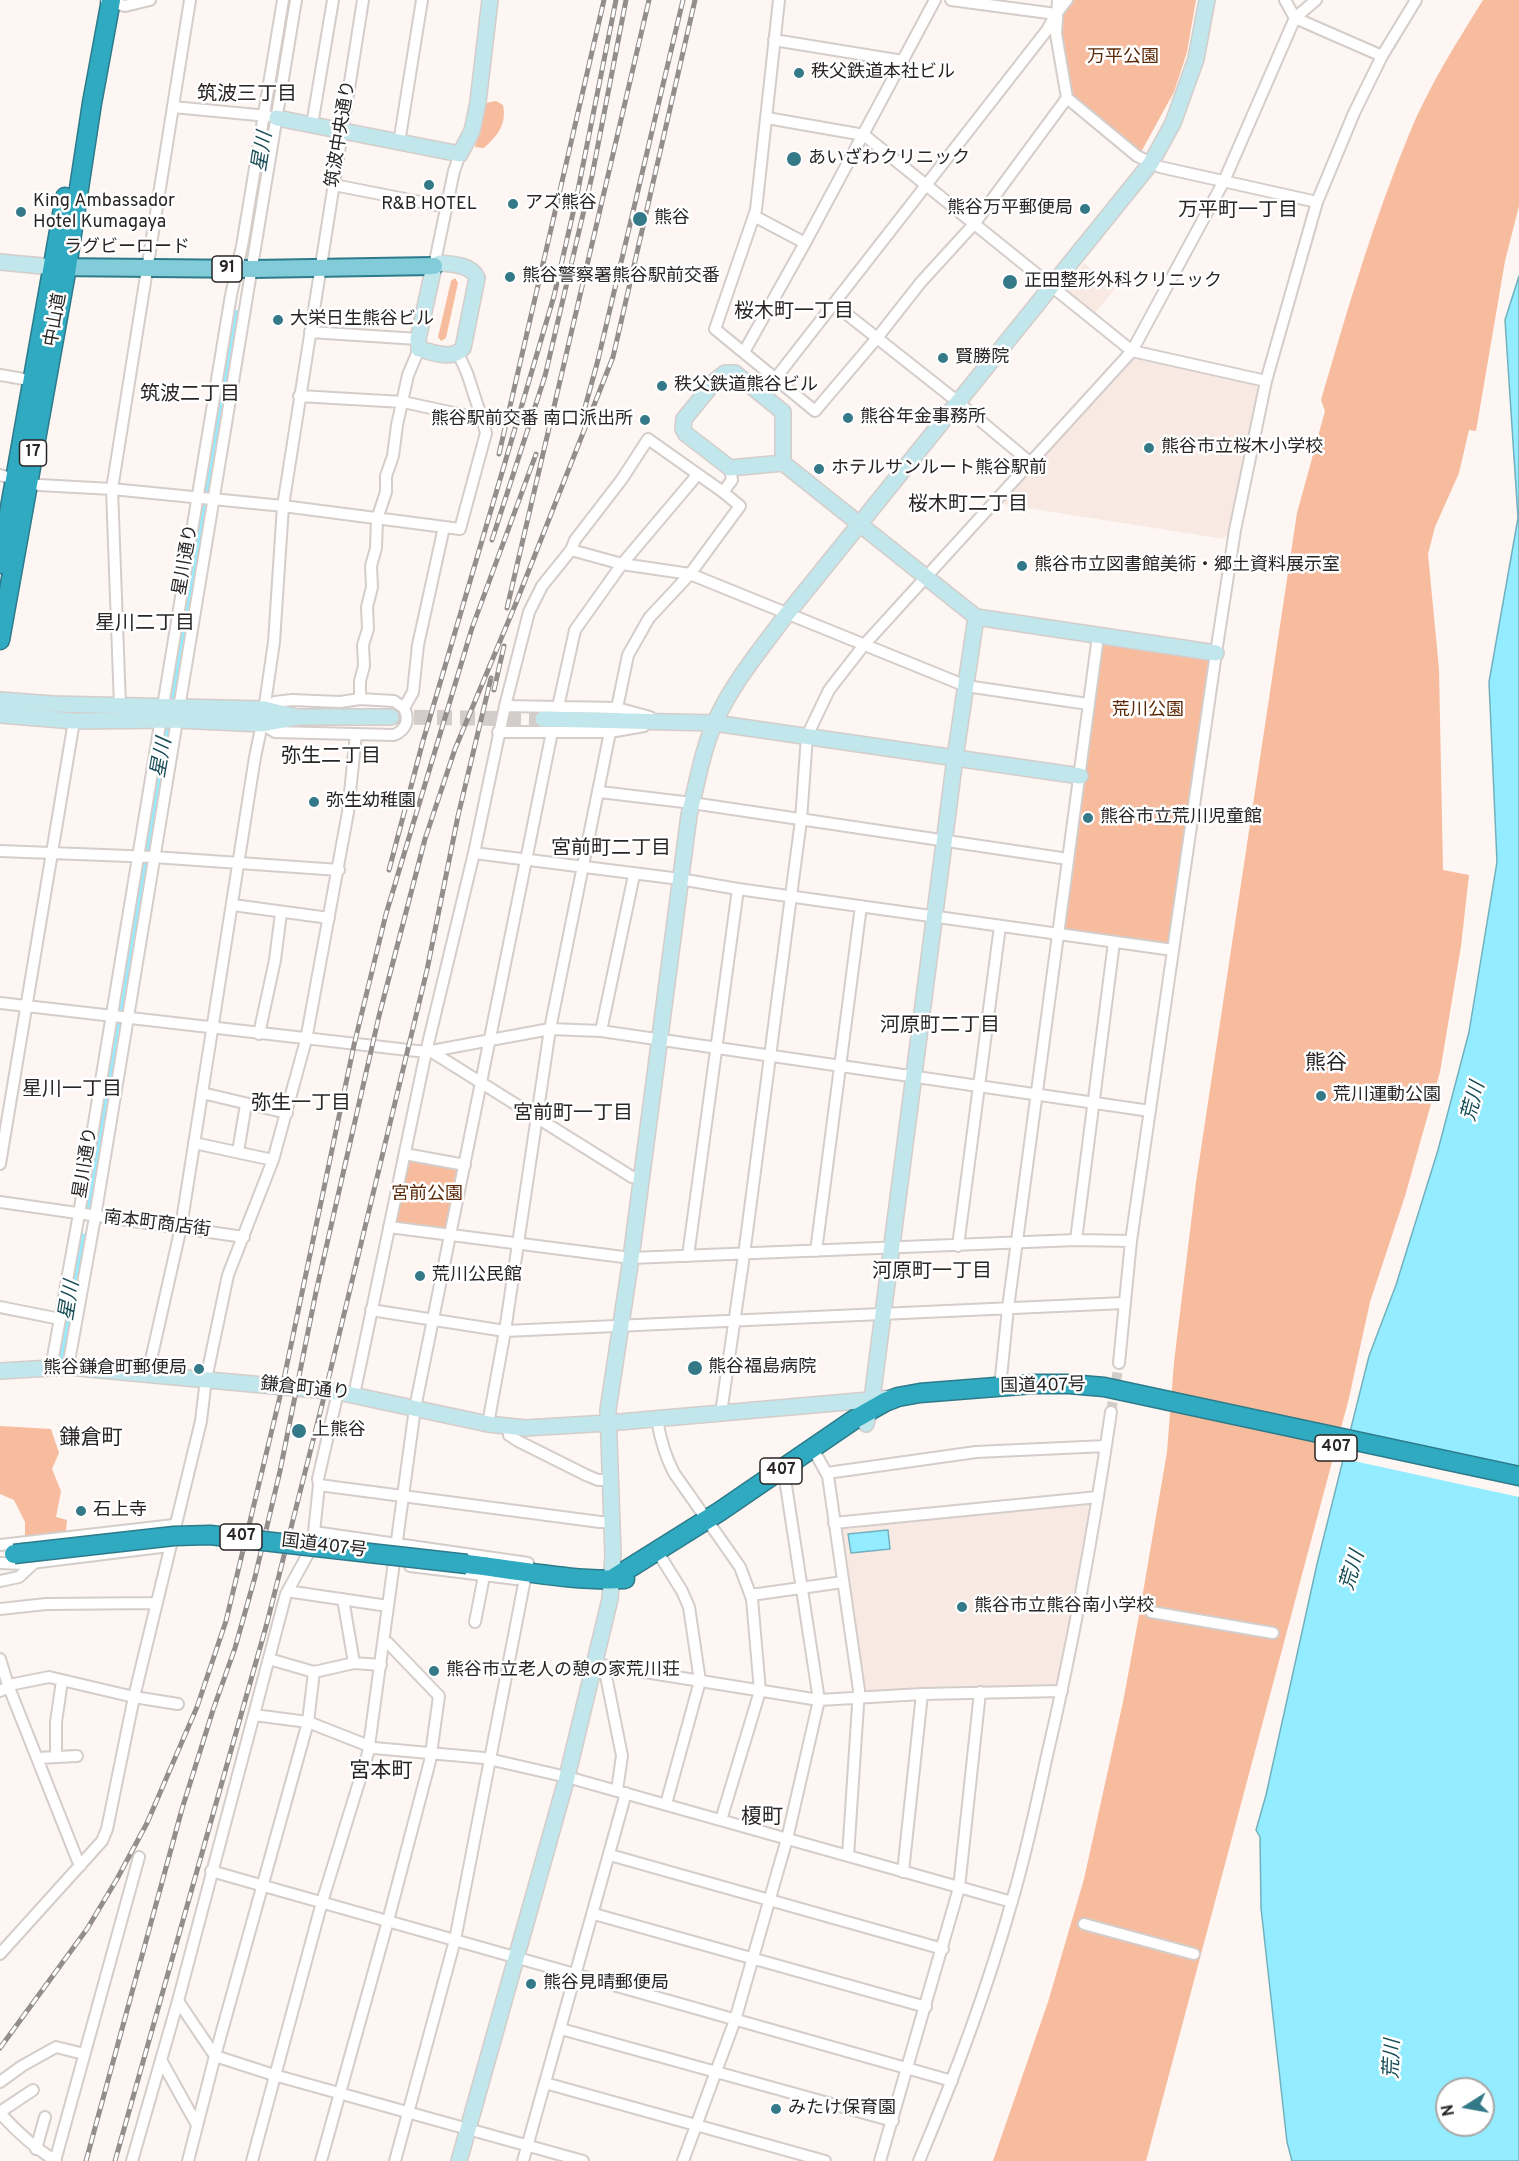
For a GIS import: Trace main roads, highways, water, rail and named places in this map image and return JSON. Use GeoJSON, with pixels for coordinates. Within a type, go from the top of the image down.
{"type":"FeatureCollection","features":[{"type":"Feature","properties":{"kind":"highway","name":"中山道"},"geometry":{"type":"LineString","coordinates":[[0,564],[14,479],[39,382],[106,0]]}},
{"type":"Feature","properties":{"kind":"highway","name":"中山道"},"geometry":{"type":"LineString","coordinates":[[0,640],[14,479]]}},
{"type":"Feature","properties":{"kind":"highway","name":"国道407号"},"geometry":{"type":"LineString","coordinates":[[819,1459],[842,1428],[877,1406],[920,1393],[1049,1384],[1086,1385],[1519,1488]]}},
{"type":"Feature","properties":{"kind":"highway"},"geometry":{"type":"LineString","coordinates":[[877,1406],[986,1395],[1017,1395]]}},
{"type":"Feature","properties":{"kind":"highway","name":"国道407号"},"geometry":{"type":"LineString","coordinates":[[1017,1395],[1079,1396],[1154,1403],[1519,1476]]}},
{"type":"Feature","properties":{"kind":"highway","name":"407"},"geometry":{"type":"LineString","coordinates":[[877,1406],[886,1414],[912,1406],[1017,1395]]}},
{"type":"Feature","properties":{"kind":"highway","name":"国道407号"},"geometry":{"type":"LineString","coordinates":[[4,1554],[174,1536],[210,1535],[467,1564],[526,1576],[612,1579],[659,1555],[782,1475],[819,1459],[877,1406]]}},
{"type":"Feature","properties":{"kind":"main road","name":"ラグビーロード"},"geometry":{"type":"LineString","coordinates":[[60,267],[244,269],[434,266]]}},
{"type":"Feature","properties":{"kind":"water","name":"荒川"},"geometry":{"type":"Polygon","coordinates":[[[1519,276],[1519,2161],[1292,2161],[1287,2142],[1261,1908],[1260,1837],[1256,1830],[1266,1795],[1317,1564],[1369,1356],[1396,1285],[1438,1150],[1469,1032],[1497,862],[1489,682],[1518,518],[1505,320],[1519,276]]]}},
{"type":"Feature","properties":{"kind":"water"},"geometry":{"type":"Polygon","coordinates":[[[888,1530],[890,1549],[851,1553],[848,1534],[888,1530]]]}},
{"type":"Feature","properties":{"kind":"waterway","name":"星川"},"geometry":{"type":"LineString","coordinates":[[251,233],[289,0]]}},
{"type":"Feature","properties":{"kind":"waterway","name":"星川"},"geometry":{"type":"LineString","coordinates":[[208,489],[237,318]]}},
{"type":"Feature","properties":{"kind":"waterway","name":"星川"},"geometry":{"type":"LineString","coordinates":[[120,1009],[205,506]]}},
{"type":"Feature","properties":{"kind":"waterway","name":"星川"},"geometry":{"type":"LineString","coordinates":[[87,1207],[117,1026]]}},
{"type":"Feature","properties":{"kind":"waterway","name":"星川"},"geometry":{"type":"LineString","coordinates":[[62,1360],[81,1241]]}},
{"type":"Feature","properties":{"kind":"tunnel"},"geometry":{"type":"LineString","coordinates":[[391,717],[543,719]]}},
{"type":"Feature","properties":{"kind":"tunnel"},"geometry":{"type":"LineString","coordinates":[[1111,1412],[1119,1363]]}},
{"type":"Feature","properties":{"kind":"railway"},"geometry":{"type":"LineString","coordinates":[[499,454],[604,0]]}},
{"type":"Feature","properties":{"kind":"railway"},"geometry":{"type":"LineString","coordinates":[[389,870],[423,741],[554,296],[576,200],[616,0]]}},
{"type":"Feature","properties":{"kind":"railway"},"geometry":{"type":"LineString","coordinates":[[492,540],[545,376],[592,176],[626,0]]}},
{"type":"Feature","properties":{"kind":"railway"},"geometry":{"type":"LineString","coordinates":[[507,608],[649,0]]}},
{"type":"Feature","properties":{"kind":"railway"},"geometry":{"type":"LineString","coordinates":[[584,411],[683,0]]}},
{"type":"Feature","properties":{"kind":"railway"},"geometry":{"type":"LineString","coordinates":[[86,2161],[182,1809],[235,1648],[255,1577],[280,1471],[316,1292],[379,1016],[425,839],[455,749],[516,603],[613,357],[695,0]]}},
{"type":"Feature","properties":{"kind":"railway"},"geometry":{"type":"LineString","coordinates":[[0,2048],[87,1929],[147,1823],[197,1707],[226,1621],[282,1388],[354,1045],[386,914],[472,628],[536,454]]}},
{"type":"Feature","properties":{"kind":"railway"},"geometry":{"type":"LineString","coordinates":[[494,690],[504,646]]}},
{"type":"Feature","properties":{"kind":"railway"},"geometry":{"type":"LineString","coordinates":[[115,2161],[267,1623],[427,970],[458,816],[491,678]]}},
{"type":"Feature","properties":{"kind":"place","name":"秩父鉄道本社ビル"},"geometry":{"type":"Point","coordinates":[799,73]}},
{"type":"Feature","properties":{"kind":"place","name":"あいざわクリニック"},"geometry":{"type":"Point","coordinates":[794,159]}},
{"type":"Feature","properties":{"kind":"place","name":"R&B HOTEL"},"geometry":{"type":"Point","coordinates":[429,185]}},
{"type":"Feature","properties":{"kind":"place","name":"アズ熊谷"},"geometry":{"type":"Point","coordinates":[513,204]}},
{"type":"Feature","properties":{"kind":"place","name":"熊谷万平郵便局"},"geometry":{"type":"Point","coordinates":[1085,209]}},
{"type":"Feature","properties":{"kind":"place","name":"King Ambassador Hotel Kumagaya"},"geometry":{"type":"Point","coordinates":[21,212]}},
{"type":"Feature","properties":{"kind":"place","name":"熊谷"},"geometry":{"type":"Point","coordinates":[640,219]}},
{"type":"Feature","properties":{"kind":"place","name":"熊谷警察署熊谷駅前交番"},"geometry":{"type":"Point","coordinates":[510,277]}},
{"type":"Feature","properties":{"kind":"place","name":"正田整形外科クリニック"},"geometry":{"type":"Point","coordinates":[1010,282]}},
{"type":"Feature","properties":{"kind":"place","name":"大栄日生熊谷ビル"},"geometry":{"type":"Point","coordinates":[278,320]}},
{"type":"Feature","properties":{"kind":"place","name":"賢勝院"},"geometry":{"type":"Point","coordinates":[943,358]}},
{"type":"Feature","properties":{"kind":"place","name":"秩父鉄道熊谷ビル"},"geometry":{"type":"Point","coordinates":[662,386]}},
{"type":"Feature","properties":{"kind":"place","name":"熊谷年金事務所"},"geometry":{"type":"Point","coordinates":[848,418]}},
{"type":"Feature","properties":{"kind":"place","name":"熊谷駅前交番 南口派出所"},"geometry":{"type":"Point","coordinates":[645,420]}},
{"type":"Feature","properties":{"kind":"place","name":"熊谷市立桜木小学校"},"geometry":{"type":"Point","coordinates":[1149,448]}},
{"type":"Feature","properties":{"kind":"place","name":"ホテルサンルート熊谷駅前"},"geometry":{"type":"Point","coordinates":[819,469]}},
{"type":"Feature","properties":{"kind":"place","name":"熊谷市立図書館美術・郷土資料展示室"},"geometry":{"type":"Point","coordinates":[1022,566]}},
{"type":"Feature","properties":{"kind":"place","name":"弥生幼稚園"},"geometry":{"type":"Point","coordinates":[314,802]}},
{"type":"Feature","properties":{"kind":"place","name":"熊谷市立荒川児童館"},"geometry":{"type":"Point","coordinates":[1088,818]}},
{"type":"Feature","properties":{"kind":"place","name":"荒川運動公園"},"geometry":{"type":"Point","coordinates":[1321,1096]}},
{"type":"Feature","properties":{"kind":"place","name":"荒川公民館"},"geometry":{"type":"Point","coordinates":[420,1276]}},
{"type":"Feature","properties":{"kind":"place","name":"熊谷福島病院"},"geometry":{"type":"Point","coordinates":[695,1368]}},
{"type":"Feature","properties":{"kind":"place","name":"熊谷鎌倉町郵便局"},"geometry":{"type":"Point","coordinates":[199,1369]}},
{"type":"Feature","properties":{"kind":"place","name":"上熊谷"},"geometry":{"type":"Point","coordinates":[299,1431]}},
{"type":"Feature","properties":{"kind":"place","name":"石上寺"},"geometry":{"type":"Point","coordinates":[81,1511]}},
{"type":"Feature","properties":{"kind":"place","name":"熊谷市立熊谷南小学校"},"geometry":{"type":"Point","coordinates":[962,1607]}},
{"type":"Feature","properties":{"kind":"place","name":"熊谷市立老人の憩の家荒川荘"},"geometry":{"type":"Point","coordinates":[434,1671]}},
{"type":"Feature","properties":{"kind":"place","name":"熊谷見晴郵便局"},"geometry":{"type":"Point","coordinates":[531,1984]}},
{"type":"Feature","properties":{"kind":"place","name":"みたけ保育園"},"geometry":{"type":"Point","coordinates":[776,2109]}},
{"type":"Feature","properties":{"kind":"district","name":"筑波三丁目"},"geometry":{"type":"Point","coordinates":[247,96]}},
{"type":"Feature","properties":{"kind":"district","name":"万平町一丁目"},"geometry":{"type":"Point","coordinates":[1238,212]}},
{"type":"Feature","properties":{"kind":"district","name":"桜木町一丁目"},"geometry":{"type":"Point","coordinates":[794,313]}},
{"type":"Feature","properties":{"kind":"district","name":"筑波二丁目"},"geometry":{"type":"Point","coordinates":[190,396]}},
{"type":"Feature","properties":{"kind":"district","name":"桜木町二丁目"},"geometry":{"type":"Point","coordinates":[968,506]}},
{"type":"Feature","properties":{"kind":"district","name":"星川二丁目"},"geometry":{"type":"Point","coordinates":[145,625]}},
{"type":"Feature","properties":{"kind":"district","name":"弥生二丁目"},"geometry":{"type":"Point","coordinates":[331,758]}},
{"type":"Feature","properties":{"kind":"district","name":"宮前町二丁目"},"geometry":{"type":"Point","coordinates":[611,850]}},
{"type":"Feature","properties":{"kind":"district","name":"河原町二丁目"},"geometry":{"type":"Point","coordinates":[940,1027]}},
{"type":"Feature","properties":{"kind":"district","name":"熊谷"},"geometry":{"type":"Point","coordinates":[1326,1065]}},
{"type":"Feature","properties":{"kind":"district","name":"星川一丁目"},"geometry":{"type":"Point","coordinates":[72,1091]}},
{"type":"Feature","properties":{"kind":"district","name":"弥生一丁目"},"geometry":{"type":"Point","coordinates":[301,1105]}},
{"type":"Feature","properties":{"kind":"district","name":"宮前町一丁目"},"geometry":{"type":"Point","coordinates":[573,1115]}},
{"type":"Feature","properties":{"kind":"district","name":"河原町一丁目"},"geometry":{"type":"Point","coordinates":[932,1273]}},
{"type":"Feature","properties":{"kind":"district","name":"鎌倉町"},"geometry":{"type":"Point","coordinates":[91,1440]}},
{"type":"Feature","properties":{"kind":"district","name":"宮本町"},"geometry":{"type":"Point","coordinates":[381,1773]}},
{"type":"Feature","properties":{"kind":"district","name":"榎町"},"geometry":{"type":"Point","coordinates":[762,1819]}},
{"type":"Feature","properties":{"kind":"park label","name":"万平公園"},"geometry":{"type":"Point","coordinates":[1123,58]}},
{"type":"Feature","properties":{"kind":"park label","name":"荒川公園"},"geometry":{"type":"Point","coordinates":[1148,711]}},
{"type":"Feature","properties":{"kind":"park label","name":"宮前公園"},"geometry":{"type":"Point","coordinates":[427,1195]}}]}
